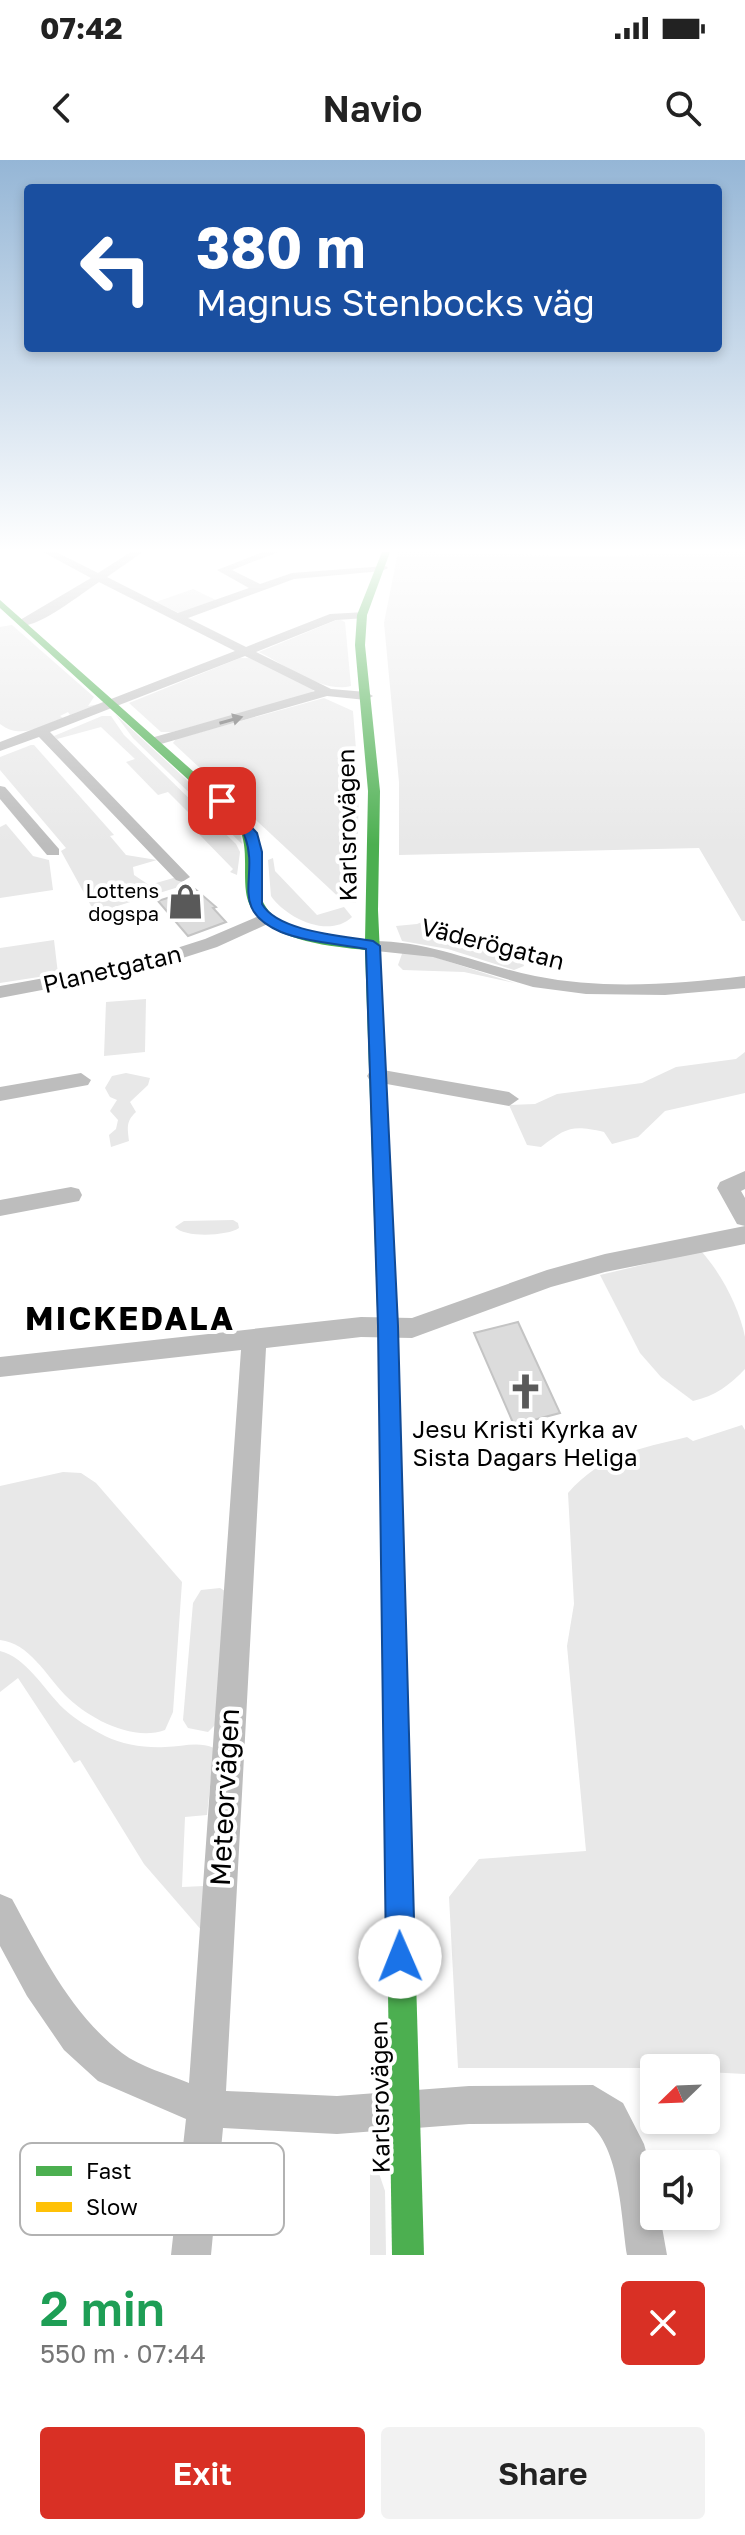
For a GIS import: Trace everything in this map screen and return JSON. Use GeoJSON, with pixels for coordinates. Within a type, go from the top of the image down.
{"type":"FeatureCollection","features":[{"type":"Feature","properties":{"kind":"street"},"geometry":{"type":"LineString","coordinates":[[54,650],[156,741],[251,833],[256,852],[255,904],[266,918],[303,933],[373,946]]}},
{"type":"Feature","properties":{"kind":"street"},"geometry":{"type":"LineString","coordinates":[[0,732],[7,744],[249,650]]}},
{"type":"Feature","properties":{"kind":"street","name":"Karlsrovägen"},"geometry":{"type":"LineString","coordinates":[[361,650],[374,791],[373,946],[388,1326],[408,2255]]}},
{"type":"Feature","properties":{"kind":"street"},"geometry":{"type":"LineString","coordinates":[[246,651],[327,692],[366,696]]}},
{"type":"Feature","properties":{"kind":"street"},"geometry":{"type":"LineString","coordinates":[[156,741],[327,692]]}},
{"type":"Feature","properties":{"kind":"street"},"geometry":{"type":"LineString","coordinates":[[41,731],[182,877]]}},
{"type":"Feature","properties":{"kind":"street"},"geometry":{"type":"LineString","coordinates":[[0,790],[53,852]]}},
{"type":"Feature","properties":{"kind":"street"},"geometry":{"type":"LineString","coordinates":[[0,822],[20,814]]}},
{"type":"Feature","properties":{"kind":"street","name":"Planetgatan"},"geometry":{"type":"LineString","coordinates":[[0,992],[136,967],[211,943],[266,918]]}},
{"type":"Feature","properties":{"kind":"street","name":"Väderögatan"},"geometry":{"type":"LineString","coordinates":[[373,946],[416,946],[530,980],[561,986],[659,990],[745,982]]}},
{"type":"Feature","properties":{"kind":"street"},"geometry":{"type":"LineString","coordinates":[[377,1076],[509,1099]]}},
{"type":"Feature","properties":{"kind":"street"},"geometry":{"type":"LineString","coordinates":[[0,1094],[81,1080]]}},
{"type":"Feature","properties":{"kind":"street"},"geometry":{"type":"LineString","coordinates":[[745,1179],[728,1188],[745,1218]]}},
{"type":"Feature","properties":{"kind":"street"},"geometry":{"type":"LineString","coordinates":[[0,1208],[71,1195]]}},
{"type":"Feature","properties":{"kind":"street"},"geometry":{"type":"LineString","coordinates":[[0,1367],[388,1326],[412,1328],[547,1279],[605,1263],[745,1235]]}},
{"type":"Feature","properties":{"kind":"street","name":"Meteorvägen"},"geometry":{"type":"LineString","coordinates":[[203,2143],[254,1339]]}},
{"type":"Feature","properties":{"kind":"street"},"geometry":{"type":"LineString","coordinates":[[0,1911],[39,1984],[77,2037],[111,2068],[206,2109],[337,2115],[469,2105],[593,2104],[610,2116],[631,2157],[647,2255]]}},
{"type":"Feature","properties":{"kind":"street","name":"Meteorvägen"},"geometry":{"type":"LineString","coordinates":[[191,2255],[193,2235]]}},
{"type":"Feature","properties":{"kind":"shaded area"},"geometry":{"type":"Polygon","coordinates":[[[0,650],[40,650],[94,697],[88,706],[99,704],[70,715],[68,712],[60,716],[63,718],[31,730],[16,731],[0,724],[0,650]]]}},
{"type":"Feature","properties":{"kind":"shaded area"},"geometry":{"type":"Polygon","coordinates":[[[348,650],[351,686],[328,686],[316,682],[259,652],[348,650]]]}},
{"type":"Feature","properties":{"kind":"shaded area"},"geometry":{"type":"Polygon","coordinates":[[[387,650],[745,650],[745,921],[742,921],[699,848],[399,855],[399,782],[387,650]]]}},
{"type":"Feature","properties":{"kind":"shaded area"},"geometry":{"type":"Polygon","coordinates":[[[240,658],[249,658],[313,690],[312,694],[172,732],[161,732],[129,703],[240,658]]]}},
{"type":"Feature","properties":{"kind":"shaded area"},"geometry":{"type":"Polygon","coordinates":[[[324,698],[353,711],[359,788],[356,903],[345,903],[173,743],[176,739],[324,698]]]}},
{"type":"Feature","properties":{"kind":"shaded area"},"geometry":{"type":"Polygon","coordinates":[[[115,714],[239,828],[242,844],[133,738],[115,714]]]}},
{"type":"Feature","properties":{"kind":"shaded area"},"geometry":{"type":"Polygon","coordinates":[[[102,716],[111,716],[124,735],[236,844],[240,852],[237,875],[230,872],[233,869],[196,831],[203,827],[168,792],[158,795],[126,762],[135,759],[101,727],[57,739],[54,736],[102,716]]]}},
{"type":"Feature","properties":{"kind":"shaded area"},"geometry":{"type":"Polygon","coordinates":[[[31,745],[114,835],[110,836],[126,855],[157,860],[133,867],[134,875],[149,885],[177,877],[185,885],[95,913],[61,851],[66,848],[0,770],[0,757],[31,745]]]}},
{"type":"Feature","properties":{"kind":"shaded area"},"geometry":{"type":"Polygon","coordinates":[[[6,824],[33,856],[49,860],[53,890],[0,898],[0,827],[6,824]]]}},
{"type":"Feature","properties":{"kind":"shaded area"},"geometry":{"type":"Polygon","coordinates":[[[273,858],[275,871],[317,915],[344,907],[352,917],[343,923],[320,926],[287,912],[271,896],[268,860],[273,858]]]}},
{"type":"Feature","properties":{"kind":"shaded area"},"geometry":{"type":"Polygon","coordinates":[[[427,920],[436,927],[458,929],[453,932],[454,935],[481,949],[494,943],[522,959],[524,966],[514,970],[448,949],[402,941],[396,926],[427,920]]]}},
{"type":"Feature","properties":{"kind":"shaded area"},"geometry":{"type":"Polygon","coordinates":[[[54,940],[58,974],[0,983],[0,948],[54,940]]]}},
{"type":"Feature","properties":{"kind":"shaded area"},"geometry":{"type":"Polygon","coordinates":[[[403,951],[416,951],[515,983],[464,972],[403,970],[398,965],[403,951]]]}},
{"type":"Feature","properties":{"kind":"shaded area"},"geometry":{"type":"Polygon","coordinates":[[[146,999],[145,1052],[104,1056],[106,1002],[146,999]]]}},
{"type":"Feature","properties":{"kind":"shaded area"},"geometry":{"type":"Polygon","coordinates":[[[745,1052],[745,1093],[665,1111],[638,1137],[612,1144],[604,1132],[577,1128],[557,1135],[541,1147],[527,1145],[509,1105],[535,1104],[557,1094],[642,1083],[676,1067],[736,1059],[745,1052]]]}},
{"type":"Feature","properties":{"kind":"shaded area"},"geometry":{"type":"Polygon","coordinates":[[[126,1073],[150,1078],[148,1085],[130,1102],[136,1112],[129,1122],[129,1141],[111,1147],[109,1135],[116,1129],[118,1120],[110,1111],[117,1100],[110,1097],[105,1088],[112,1076],[126,1073]]]}},
{"type":"Feature","properties":{"kind":"shaded area"},"geometry":{"type":"Polygon","coordinates":[[[233,1220],[239,1228],[216,1234],[187,1233],[175,1227],[184,1221],[233,1220]]]}},
{"type":"Feature","properties":{"kind":"shaded area"},"geometry":{"type":"Polygon","coordinates":[[[701,1251],[734,1302],[745,1337],[745,1369],[722,1389],[693,1401],[661,1377],[640,1353],[600,1275],[701,1251]]]}},
{"type":"Feature","properties":{"kind":"shaded area"},"geometry":{"type":"Polygon","coordinates":[[[742,1425],[745,1430],[745,2074],[720,2073],[720,2054],[640,2054],[640,2068],[458,2068],[449,1897],[479,1859],[586,1851],[567,1646],[574,1604],[568,1493],[594,1469],[622,1455],[687,1437],[693,1441],[742,1425]]]}},
{"type":"Feature","properties":{"kind":"shaded area"},"geometry":{"type":"Polygon","coordinates":[[[63,1472],[81,1473],[96,1483],[182,1582],[173,1712],[165,1730],[139,1733],[111,1726],[98,1719],[65,1695],[28,1653],[0,1640],[0,1486],[63,1472]]]}},
{"type":"Feature","properties":{"kind":"shaded area"},"geometry":{"type":"Polygon","coordinates":[[[220,1588],[225,1591],[216,1724],[208,1732],[188,1728],[183,1720],[193,1603],[201,1590],[220,1588]]]}},
{"type":"Feature","properties":{"kind":"shaded area"},"geometry":{"type":"Polygon","coordinates":[[[0,1651],[27,1667],[69,1713],[105,1736],[142,1746],[196,1745],[214,1748],[207,1815],[185,1817],[182,1887],[205,1886],[203,1932],[144,1864],[80,1760],[74,1763],[18,1678],[0,1692],[0,1651]]]}},
{"type":"Feature","properties":{"kind":"shaded area"},"geometry":{"type":"Polygon","coordinates":[[[374,2159],[385,2191],[386,2255],[370,2255],[370,2173],[374,2159]]]}},
{"type":"Feature","properties":{"kind":"building"},"geometry":{"type":"Polygon","coordinates":[[[195,889],[216,907],[213,908],[226,922],[188,936],[158,901],[195,889]]]}},
{"type":"Feature","properties":{"kind":"building","name":"Jesu Kristi Kyrka av Sista Dagars Heliga"},"geometry":{"type":"Polygon","coordinates":[[[518,1322],[560,1413],[514,1425],[474,1333],[518,1322]]]}},
{"type":"Feature","properties":{"kind":"traffic: fast"},"geometry":{"type":"LineString","coordinates":[[52,650],[244,823],[252,844],[253,892],[262,913],[274,923],[307,936],[373,946]]}},
{"type":"Feature","properties":{"kind":"traffic: fast"},"geometry":{"type":"LineString","coordinates":[[360,650],[374,791],[371,910],[390,1397]]}},
{"type":"Feature","properties":{"kind":"traffic: fast"},"geometry":{"type":"LineString","coordinates":[[395,1667],[408,2255]]}},
{"type":"Feature","properties":{"kind":"traffic: slow"},"geometry":{"type":"LineString","coordinates":[[390,1397],[395,1667]]}},
{"type":"Feature","properties":{"kind":"place","name":"Lottens dogspa"},"geometry":{"type":"Point","coordinates":[185,902]}},
{"type":"Feature","properties":{"kind":"place","name":"Jesu Kristi Kyrka av Sista Dagars Heliga"},"geometry":{"type":"Point","coordinates":[525,1391]}},
{"type":"Feature","properties":{"kind":"district","name":"MICKEDALA"},"geometry":{"type":"Point","coordinates":[130,1318]}},
{"type":"Feature","properties":{"kind":"route"},"geometry":{"type":"LineString","coordinates":[[222,801],[251,833],[256,852],[255,904],[260,913],[286,929],[373,946],[388,1326],[400,1957]]}}]}
